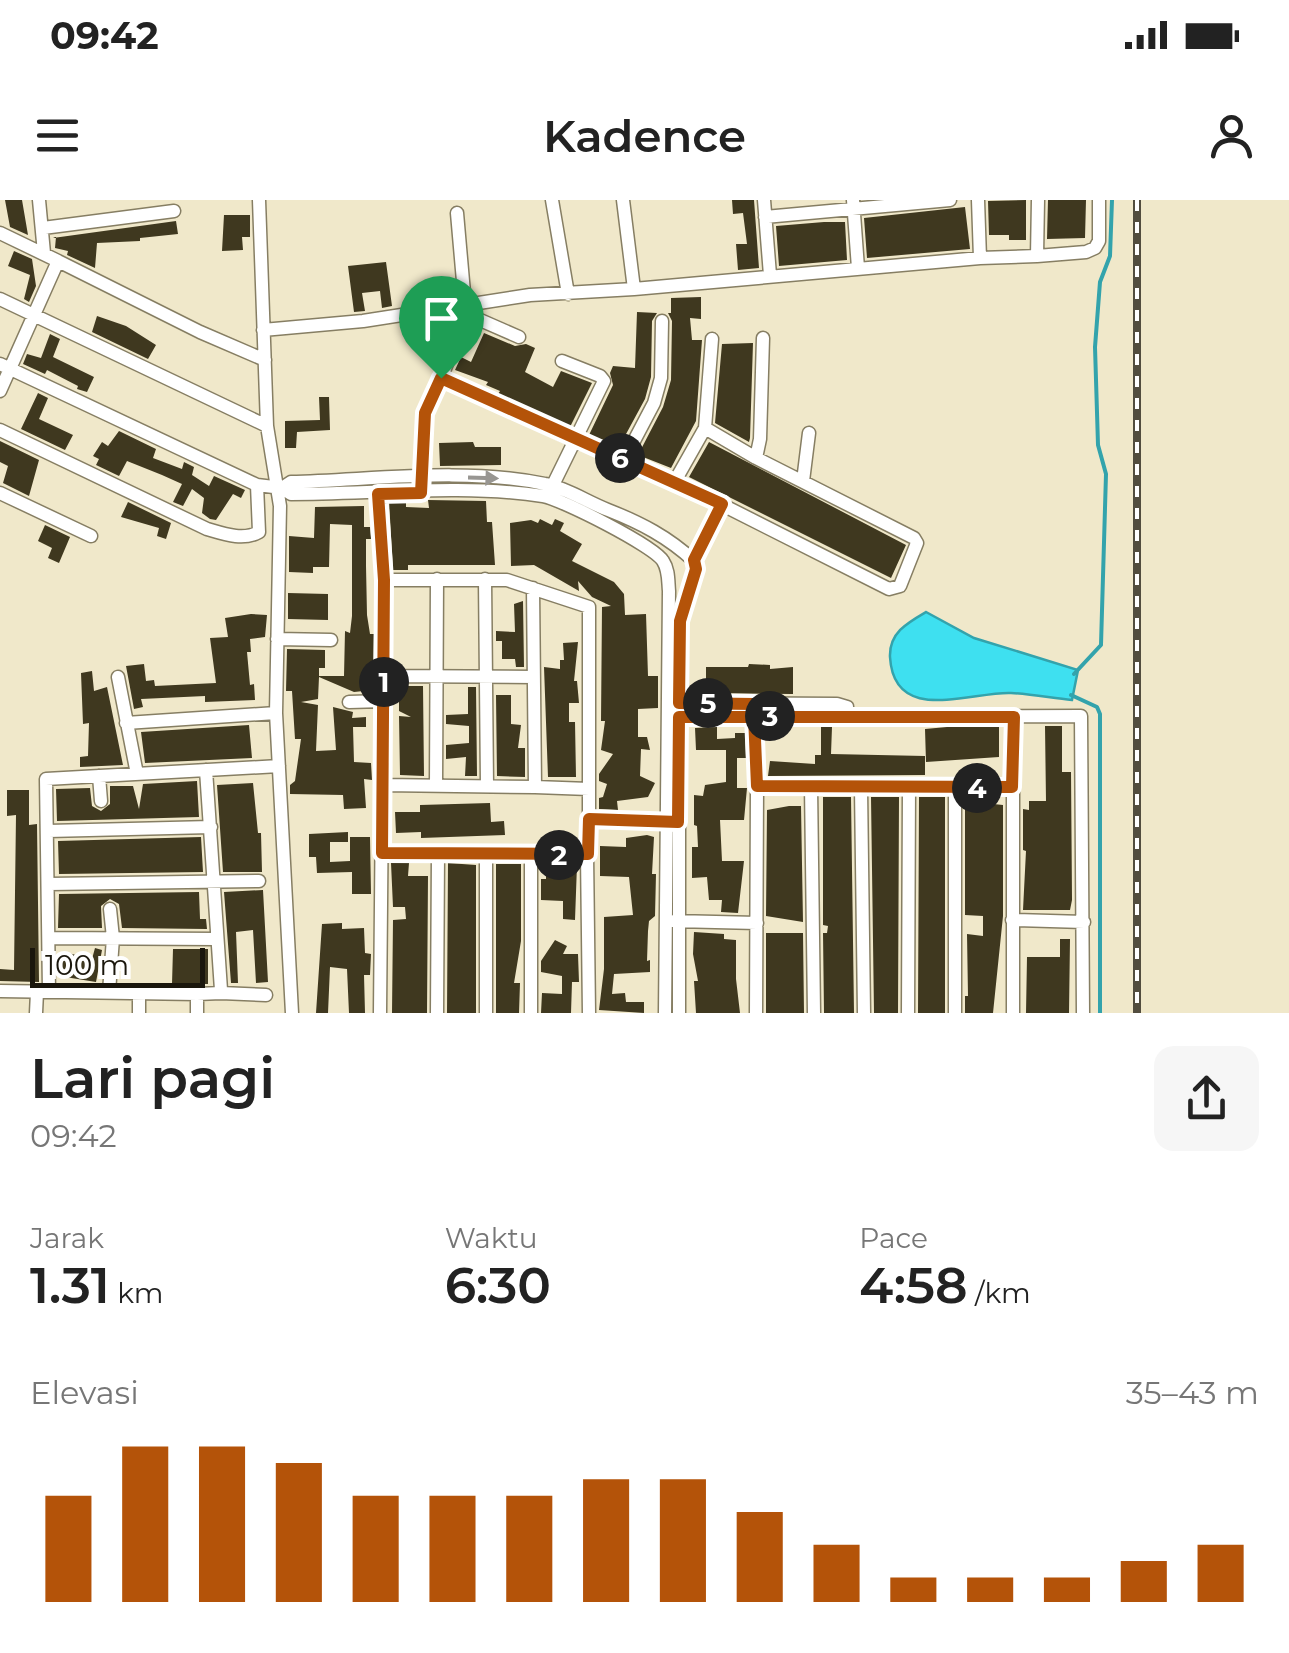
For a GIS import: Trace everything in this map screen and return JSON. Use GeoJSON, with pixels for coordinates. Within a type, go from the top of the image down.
{"type":"FeatureCollection","features":[{"type":"Feature","properties":{"kind":"street"},"geometry":{"type":"LineString","coordinates":[[39,200],[44,254]]}},
{"type":"Feature","properties":{"kind":"street"},"geometry":{"type":"LineString","coordinates":[[260,200],[267,426],[280,488],[276,713],[292,1013]]}},
{"type":"Feature","properties":{"kind":"street"},"geometry":{"type":"LineString","coordinates":[[552,200],[568,294]]}},
{"type":"Feature","properties":{"kind":"street"},"geometry":{"type":"LineString","coordinates":[[622,200],[634,289]]}},
{"type":"Feature","properties":{"kind":"street"},"geometry":{"type":"LineString","coordinates":[[764,200],[770,276]]}},
{"type":"Feature","properties":{"kind":"street"},"geometry":{"type":"LineString","coordinates":[[766,217],[853,204],[950,200]]}},
{"type":"Feature","properties":{"kind":"street"},"geometry":{"type":"LineString","coordinates":[[978,200],[980,258]]}},
{"type":"Feature","properties":{"kind":"street"},"geometry":{"type":"LineString","coordinates":[[1037,256],[1038,200]]}},
{"type":"Feature","properties":{"kind":"street"},"geometry":{"type":"LineString","coordinates":[[263,330],[568,294],[1086,252],[1095,248],[1098,241],[1099,200]]}},
{"type":"Feature","properties":{"kind":"street"},"geometry":{"type":"LineString","coordinates":[[853,204],[858,268]]}},
{"type":"Feature","properties":{"kind":"street"},"geometry":{"type":"LineString","coordinates":[[43,228],[174,210]]}},
{"type":"Feature","properties":{"kind":"street"},"geometry":{"type":"LineString","coordinates":[[457,213],[465,304]]}},
{"type":"Feature","properties":{"kind":"street"},"geometry":{"type":"LineString","coordinates":[[0,233],[264,360]]}},
{"type":"Feature","properties":{"kind":"street"},"geometry":{"type":"LineString","coordinates":[[0,390],[5,366],[35,315],[58,261]]}},
{"type":"Feature","properties":{"kind":"street"},"geometry":{"type":"LineString","coordinates":[[0,298],[267,426]]}},
{"type":"Feature","properties":{"kind":"street"},"geometry":{"type":"LineString","coordinates":[[421,493],[425,413],[468,316],[519,336]]}},
{"type":"Feature","properties":{"kind":"street"},"geometry":{"type":"LineString","coordinates":[[624,460],[654,404],[661,378],[662,321]]}},
{"type":"Feature","properties":{"kind":"street"},"geometry":{"type":"LineString","coordinates":[[756,458],[764,338]]}},
{"type":"Feature","properties":{"kind":"street"},"geometry":{"type":"LineString","coordinates":[[675,481],[705,428],[712,339]]}},
{"type":"Feature","properties":{"kind":"street"},"geometry":{"type":"LineString","coordinates":[[550,491],[604,381],[562,361]]}},
{"type":"Feature","properties":{"kind":"street"},"geometry":{"type":"LineString","coordinates":[[5,366],[258,485],[280,488],[290,494],[550,491],[631,537],[662,560],[669,590],[673,921],[679,1013]]}},
{"type":"Feature","properties":{"kind":"street"},"geometry":{"type":"LineString","coordinates":[[441,378],[576,441],[675,481],[889,589],[900,586],[917,543],[914,538],[705,428]]}},
{"type":"Feature","properties":{"kind":"street"},"geometry":{"type":"LineString","coordinates":[[0,430],[228,535],[259,532],[258,485]]}},
{"type":"Feature","properties":{"kind":"street"},"geometry":{"type":"LineString","coordinates":[[803,481],[809,433]]}},
{"type":"Feature","properties":{"kind":"street"},"geometry":{"type":"LineString","coordinates":[[280,488],[291,482],[496,478],[550,491],[641,523],[694,560],[696,569],[680,621],[672,822]]}},
{"type":"Feature","properties":{"kind":"street"},"geometry":{"type":"LineString","coordinates":[[0,493],[91,536]]}},
{"type":"Feature","properties":{"kind":"street"},"geometry":{"type":"LineString","coordinates":[[378,494],[384,580],[380,1013]]}},
{"type":"Feature","properties":{"kind":"street"},"geometry":{"type":"LineString","coordinates":[[694,560],[722,504]]}},
{"type":"Feature","properties":{"kind":"street"},"geometry":{"type":"LineString","coordinates":[[662,560],[676,545]]}},
{"type":"Feature","properties":{"kind":"street"},"geometry":{"type":"LineString","coordinates":[[436,786],[437,579]]}},
{"type":"Feature","properties":{"kind":"street"},"geometry":{"type":"LineString","coordinates":[[485,579],[486,786]]}},
{"type":"Feature","properties":{"kind":"street"},"geometry":{"type":"LineString","coordinates":[[384,580],[506,580],[585,604],[590,611],[589,1013]]}},
{"type":"Feature","properties":{"kind":"street"},"geometry":{"type":"LineString","coordinates":[[532,588],[535,786]]}},
{"type":"Feature","properties":{"kind":"street"},"geometry":{"type":"LineString","coordinates":[[669,590],[686,596]]}},
{"type":"Feature","properties":{"kind":"street"},"geometry":{"type":"LineString","coordinates":[[277,639],[331,640]]}},
{"type":"Feature","properties":{"kind":"street"},"geometry":{"type":"LineString","coordinates":[[384,676],[534,677]]}},
{"type":"Feature","properties":{"kind":"street"},"geometry":{"type":"LineString","coordinates":[[118,677],[137,774]]}},
{"type":"Feature","properties":{"kind":"street"},"geometry":{"type":"LineString","coordinates":[[348,702],[384,702]]}},
{"type":"Feature","properties":{"kind":"street"},"geometry":{"type":"LineString","coordinates":[[679,710],[837,704],[846,707],[846,718],[1079,715],[1083,1013]]}},
{"type":"Feature","properties":{"kind":"street"},"geometry":{"type":"LineString","coordinates":[[754,710],[756,1013]]}},
{"type":"Feature","properties":{"kind":"street"},"geometry":{"type":"LineString","coordinates":[[126,723],[276,713]]}},
{"type":"Feature","properties":{"kind":"street"},"geometry":{"type":"LineString","coordinates":[[1012,1013],[1014,717]]}},
{"type":"Feature","properties":{"kind":"street"},"geometry":{"type":"LineString","coordinates":[[36,1013],[43,992],[49,938],[46,779],[278,766]]}},
{"type":"Feature","properties":{"kind":"street"},"geometry":{"type":"LineString","coordinates":[[206,770],[220,994]]}},
{"type":"Feature","properties":{"kind":"street"},"geometry":{"type":"LineString","coordinates":[[99,776],[102,802]]}},
{"type":"Feature","properties":{"kind":"street"},"geometry":{"type":"LineString","coordinates":[[384,786],[589,789]]}},
{"type":"Feature","properties":{"kind":"street"},"geometry":{"type":"LineString","coordinates":[[757,786],[1012,787]]}},
{"type":"Feature","properties":{"kind":"street"},"geometry":{"type":"LineString","coordinates":[[812,786],[814,1013]]}},
{"type":"Feature","properties":{"kind":"street"},"geometry":{"type":"LineString","coordinates":[[908,1013],[909,787]]}},
{"type":"Feature","properties":{"kind":"street"},"geometry":{"type":"LineString","coordinates":[[861,788],[864,1013]]}},
{"type":"Feature","properties":{"kind":"street"},"geometry":{"type":"LineString","coordinates":[[955,788],[955,1013]]}},
{"type":"Feature","properties":{"kind":"street"},"geometry":{"type":"LineString","coordinates":[[589,819],[672,822]]}},
{"type":"Feature","properties":{"kind":"street"},"geometry":{"type":"LineString","coordinates":[[48,831],[211,827]]}},
{"type":"Feature","properties":{"kind":"street"},"geometry":{"type":"LineString","coordinates":[[382,853],[588,854]]}},
{"type":"Feature","properties":{"kind":"street"},"geometry":{"type":"LineString","coordinates":[[437,1013],[438,853]]}},
{"type":"Feature","properties":{"kind":"street"},"geometry":{"type":"LineString","coordinates":[[486,856],[486,1013]]}},
{"type":"Feature","properties":{"kind":"street"},"geometry":{"type":"LineString","coordinates":[[531,856],[531,1013]]}},
{"type":"Feature","properties":{"kind":"street"},"geometry":{"type":"LineString","coordinates":[[49,884],[259,881]]}},
{"type":"Feature","properties":{"kind":"street"},"geometry":{"type":"LineString","coordinates":[[109,992],[110,909]]}},
{"type":"Feature","properties":{"kind":"street"},"geometry":{"type":"LineString","coordinates":[[1012,920],[1084,922]]}},
{"type":"Feature","properties":{"kind":"street"},"geometry":{"type":"LineString","coordinates":[[673,921],[757,924]]}},
{"type":"Feature","properties":{"kind":"street"},"geometry":{"type":"LineString","coordinates":[[665,1013],[673,921]]}},
{"type":"Feature","properties":{"kind":"street"},"geometry":{"type":"LineString","coordinates":[[49,938],[217,940]]}},
{"type":"Feature","properties":{"kind":"street"},"geometry":{"type":"LineString","coordinates":[[0,991],[266,995]]}},
{"type":"Feature","properties":{"kind":"street"},"geometry":{"type":"LineString","coordinates":[[139,992],[139,1013]]}},
{"type":"Feature","properties":{"kind":"street"},"geometry":{"type":"LineString","coordinates":[[197,994],[197,1013]]}},
{"type":"Feature","properties":{"kind":"water"},"geometry":{"type":"Polygon","coordinates":[[[926,612],[974,638],[1078,670],[1072,700],[1011,693],[937,700],[905,691],[895,678],[890,649],[901,630],[926,612]]]}},
{"type":"Feature","properties":{"kind":"building"},"geometry":{"type":"Polygon","coordinates":[[[5,200],[22,200],[28,235],[10,227],[5,200]]]}},
{"type":"Feature","properties":{"kind":"building"},"geometry":{"type":"Polygon","coordinates":[[[732,200],[754,200],[759,268],[738,270],[736,244],[747,244],[743,213],[733,214],[732,200]]]}},
{"type":"Feature","properties":{"kind":"building"},"geometry":{"type":"Polygon","coordinates":[[[1026,200],[1026,240],[989,235],[988,201],[1026,200]]]}},
{"type":"Feature","properties":{"kind":"building"},"geometry":{"type":"Polygon","coordinates":[[[1048,200],[1086,200],[1085,238],[1047,239],[1048,200]]]}},
{"type":"Feature","properties":{"kind":"building"},"geometry":{"type":"Polygon","coordinates":[[[965,207],[970,249],[867,258],[864,218],[965,207]]]}},
{"type":"Feature","properties":{"kind":"building"},"geometry":{"type":"Polygon","coordinates":[[[224,215],[250,215],[250,237],[242,237],[243,250],[222,251],[224,215]]]}},
{"type":"Feature","properties":{"kind":"building"},"geometry":{"type":"Polygon","coordinates":[[[176,221],[178,234],[97,243],[95,268],[67,255],[68,251],[55,248],[56,238],[176,221]]]}},
{"type":"Feature","properties":{"kind":"building"},"geometry":{"type":"Polygon","coordinates":[[[845,222],[847,260],[779,266],[776,226],[845,222]]]}},
{"type":"Feature","properties":{"kind":"building"},"geometry":{"type":"Polygon","coordinates":[[[14,251],[32,259],[36,286],[29,302],[24,299],[30,275],[8,266],[14,251]]]}},
{"type":"Feature","properties":{"kind":"building"},"geometry":{"type":"Polygon","coordinates":[[[386,262],[392,306],[382,308],[380,291],[362,293],[365,311],[354,312],[348,266],[386,262]]]}},
{"type":"Feature","properties":{"kind":"building"},"geometry":{"type":"Polygon","coordinates":[[[701,297],[701,319],[690,318],[692,340],[702,340],[696,421],[671,468],[638,455],[663,407],[671,380],[671,298],[701,297]]]}},
{"type":"Feature","properties":{"kind":"building"},"geometry":{"type":"Polygon","coordinates":[[[637,312],[657,313],[652,321],[651,377],[645,399],[619,447],[589,435],[613,385],[613,366],[635,368],[637,312]]]}},
{"type":"Feature","properties":{"kind":"building"},"geometry":{"type":"Polygon","coordinates":[[[97,316],[126,326],[156,345],[148,359],[92,332],[97,316]]]}},
{"type":"Feature","properties":{"kind":"building"},"geometry":{"type":"Polygon","coordinates":[[[484,333],[515,346],[526,344],[535,348],[525,372],[553,387],[561,371],[592,383],[570,427],[498,394],[500,391],[486,385],[488,382],[455,370],[461,357],[471,362],[484,333]]]}},
{"type":"Feature","properties":{"kind":"building"},"geometry":{"type":"Polygon","coordinates":[[[50,334],[60,339],[53,357],[94,377],[87,392],[47,370],[45,374],[23,364],[27,354],[41,358],[50,334]]]}},
{"type":"Feature","properties":{"kind":"building"},"geometry":{"type":"Polygon","coordinates":[[[753,343],[749,442],[715,423],[722,344],[753,343]]]}},
{"type":"Feature","properties":{"kind":"building"},"geometry":{"type":"Polygon","coordinates":[[[38,393],[48,398],[39,419],[73,435],[65,450],[21,429],[38,393]]]}},
{"type":"Feature","properties":{"kind":"building"},"geometry":{"type":"Polygon","coordinates":[[[319,397],[329,397],[330,430],[297,432],[296,448],[285,448],[285,421],[320,420],[319,397]]]}},
{"type":"Feature","properties":{"kind":"building"},"geometry":{"type":"Polygon","coordinates":[[[119,431],[156,449],[153,458],[182,469],[184,462],[194,467],[192,475],[209,486],[214,476],[245,490],[241,498],[233,494],[216,520],[210,519],[202,513],[204,498],[192,489],[183,506],[173,502],[182,484],[127,461],[119,476],[96,465],[99,459],[93,456],[102,442],[108,446],[119,431]]]}},
{"type":"Feature","properties":{"kind":"building"},"geometry":{"type":"Polygon","coordinates":[[[0,441],[39,460],[29,496],[3,483],[8,466],[0,462],[0,441]]]}},
{"type":"Feature","properties":{"kind":"building"},"geometry":{"type":"Polygon","coordinates":[[[473,442],[475,447],[501,447],[501,465],[440,466],[439,443],[473,442]]]}},
{"type":"Feature","properties":{"kind":"building"},"geometry":{"type":"Polygon","coordinates":[[[709,442],[906,545],[891,578],[689,477],[709,442]]]}},
{"type":"Feature","properties":{"kind":"building"},"geometry":{"type":"Polygon","coordinates":[[[428,500],[486,501],[487,522],[492,522],[495,565],[408,565],[408,570],[393,570],[389,501],[429,508],[428,500]]]}},
{"type":"Feature","properties":{"kind":"building"},"geometry":{"type":"Polygon","coordinates":[[[128,502],[171,523],[166,539],[157,536],[159,528],[121,517],[128,502]]]}},
{"type":"Feature","properties":{"kind":"building"},"geometry":{"type":"Polygon","coordinates":[[[364,506],[364,527],[370,527],[371,539],[366,539],[366,566],[367,615],[370,634],[374,634],[373,690],[354,692],[319,677],[318,699],[301,702],[318,705],[316,751],[336,750],[333,707],[353,712],[352,718],[366,717],[366,727],[353,727],[354,762],[371,763],[372,780],[364,779],[366,808],[344,809],[343,795],[290,794],[301,739],[295,739],[292,691],[286,691],[287,649],[325,650],[325,668],[319,668],[319,676],[344,676],[345,631],[350,633],[352,616],[352,525],[330,524],[329,567],[313,567],[313,573],[289,572],[289,536],[314,538],[315,507],[364,506]]]}},
{"type":"Feature","properties":{"kind":"building"},"geometry":{"type":"Polygon","coordinates":[[[540,519],[552,525],[555,519],[564,523],[560,531],[582,544],[572,561],[614,582],[624,594],[625,615],[646,614],[648,676],[658,676],[658,708],[638,709],[638,737],[647,737],[650,750],[641,749],[640,776],[655,783],[648,797],[617,801],[618,810],[599,809],[599,798],[607,784],[599,781],[599,774],[613,754],[601,750],[605,721],[601,721],[602,607],[611,606],[592,597],[578,581],[579,591],[534,565],[511,566],[510,523],[538,523],[540,519]]]}},
{"type":"Feature","properties":{"kind":"building"},"geometry":{"type":"Polygon","coordinates":[[[45,525],[70,537],[59,563],[48,558],[52,548],[38,541],[45,525]]]}},
{"type":"Feature","properties":{"kind":"building"},"geometry":{"type":"Polygon","coordinates":[[[288,593],[328,594],[328,620],[288,619],[288,593]]]}},
{"type":"Feature","properties":{"kind":"building"},"geometry":{"type":"Polygon","coordinates":[[[523,601],[524,667],[516,667],[515,659],[502,659],[502,641],[496,641],[496,631],[515,632],[514,604],[523,601]]]}},
{"type":"Feature","properties":{"kind":"building"},"geometry":{"type":"Polygon","coordinates":[[[267,615],[265,637],[250,639],[251,652],[247,652],[255,700],[205,702],[205,696],[141,699],[143,707],[134,709],[126,666],[144,664],[146,681],[154,680],[155,686],[216,683],[210,638],[228,637],[225,618],[267,615]]]}},
{"type":"Feature","properties":{"kind":"building"},"geometry":{"type":"Polygon","coordinates":[[[578,642],[574,681],[579,703],[569,703],[569,722],[575,722],[576,777],[548,777],[544,667],[560,669],[563,643],[578,642]]]}},
{"type":"Feature","properties":{"kind":"building"},"geometry":{"type":"Polygon","coordinates":[[[770,665],[770,669],[793,667],[793,694],[706,693],[706,667],[770,665]]]}},
{"type":"Feature","properties":{"kind":"building"},"geometry":{"type":"Polygon","coordinates":[[[92,671],[94,691],[107,687],[123,765],[80,767],[80,757],[88,756],[89,723],[83,724],[81,673],[92,671]]]}},
{"type":"Feature","properties":{"kind":"building"},"geometry":{"type":"Polygon","coordinates":[[[399,686],[423,686],[424,776],[400,775],[399,716],[411,717],[399,711],[399,686]]]}},
{"type":"Feature","properties":{"kind":"building"},"geometry":{"type":"Polygon","coordinates":[[[468,687],[476,687],[477,776],[465,776],[466,757],[446,759],[446,745],[469,743],[469,726],[446,724],[446,715],[468,714],[468,687]]]}},
{"type":"Feature","properties":{"kind":"building"},"geometry":{"type":"Polygon","coordinates":[[[496,695],[511,695],[511,724],[521,725],[518,748],[525,748],[525,777],[497,776],[496,695]]]}},
{"type":"Feature","properties":{"kind":"building"},"geometry":{"type":"Polygon","coordinates":[[[249,725],[252,758],[145,763],[141,732],[249,725]]]}},
{"type":"Feature","properties":{"kind":"building"},"geometry":{"type":"Polygon","coordinates":[[[999,726],[999,757],[926,762],[925,729],[999,726]]]}},
{"type":"Feature","properties":{"kind":"building"},"geometry":{"type":"Polygon","coordinates":[[[1045,726],[1062,726],[1062,772],[1071,772],[1070,910],[1023,910],[1023,809],[1029,810],[1029,801],[1046,801],[1045,726]]]}},
{"type":"Feature","properties":{"kind":"building"},"geometry":{"type":"Polygon","coordinates":[[[717,727],[717,739],[745,733],[746,758],[737,758],[737,788],[747,788],[744,820],[720,820],[722,861],[744,861],[738,913],[721,912],[722,900],[709,900],[707,877],[692,878],[692,847],[698,847],[694,795],[703,796],[705,785],[726,782],[726,750],[696,750],[695,728],[717,727]]]}},
{"type":"Feature","properties":{"kind":"building"},"geometry":{"type":"Polygon","coordinates":[[[821,727],[832,727],[831,754],[925,756],[925,775],[768,776],[770,761],[815,764],[815,755],[821,755],[821,727]]]}},
{"type":"Feature","properties":{"kind":"building"},"geometry":{"type":"Polygon","coordinates":[[[197,781],[199,817],[57,821],[56,789],[90,788],[92,806],[101,811],[110,804],[110,786],[133,786],[139,809],[143,784],[197,781]]]}},
{"type":"Feature","properties":{"kind":"building"},"geometry":{"type":"Polygon","coordinates":[[[253,783],[262,872],[223,872],[217,785],[253,783]]]}},
{"type":"Feature","properties":{"kind":"building"},"geometry":{"type":"Polygon","coordinates":[[[7,790],[29,790],[29,825],[37,824],[39,982],[0,981],[0,969],[14,970],[16,815],[7,816],[7,790]]]}},
{"type":"Feature","properties":{"kind":"building"},"geometry":{"type":"Polygon","coordinates":[[[823,797],[851,797],[854,1013],[824,1013],[823,933],[827,933],[828,926],[823,925],[823,797]]]}},
{"type":"Feature","properties":{"kind":"building"},"geometry":{"type":"Polygon","coordinates":[[[871,797],[899,797],[898,1013],[874,1013],[871,797]]]}},
{"type":"Feature","properties":{"kind":"building"},"geometry":{"type":"Polygon","coordinates":[[[919,797],[945,797],[945,1013],[918,1013],[919,797]]]}},
{"type":"Feature","properties":{"kind":"building"},"geometry":{"type":"Polygon","coordinates":[[[965,801],[1003,805],[1003,916],[993,1013],[965,1013],[967,934],[983,936],[983,916],[965,915],[965,801]]]}},
{"type":"Feature","properties":{"kind":"building"},"geometry":{"type":"Polygon","coordinates":[[[490,803],[491,822],[504,821],[505,835],[421,838],[421,832],[396,833],[395,812],[420,812],[420,805],[490,803]]]}},
{"type":"Feature","properties":{"kind":"building"},"geometry":{"type":"Polygon","coordinates":[[[801,806],[803,922],[766,916],[767,810],[801,806]]]}},
{"type":"Feature","properties":{"kind":"building"},"geometry":{"type":"Polygon","coordinates":[[[348,832],[348,842],[330,842],[330,862],[350,861],[350,837],[370,837],[371,894],[352,894],[352,872],[317,873],[316,857],[309,857],[309,834],[348,832]]]}},
{"type":"Feature","properties":{"kind":"building"},"geometry":{"type":"Polygon","coordinates":[[[201,837],[203,872],[59,874],[58,841],[201,837]]]}},
{"type":"Feature","properties":{"kind":"building"},"geometry":{"type":"Polygon","coordinates":[[[654,837],[652,874],[656,874],[655,916],[649,921],[648,931],[650,972],[614,974],[612,994],[625,993],[626,1002],[644,1002],[644,1013],[599,1010],[604,917],[633,915],[629,877],[600,876],[600,846],[626,847],[626,838],[654,837]]]}},
{"type":"Feature","properties":{"kind":"building"},"geometry":{"type":"Polygon","coordinates":[[[391,863],[409,863],[408,876],[428,876],[427,1013],[392,1013],[393,920],[406,919],[405,907],[393,907],[391,863]]]}},
{"type":"Feature","properties":{"kind":"building"},"geometry":{"type":"Polygon","coordinates":[[[448,863],[476,865],[476,1013],[447,1013],[448,863]]]}},
{"type":"Feature","properties":{"kind":"building"},"geometry":{"type":"Polygon","coordinates":[[[496,864],[521,864],[521,941],[514,983],[520,983],[519,1013],[496,1013],[496,864]]]}},
{"type":"Feature","properties":{"kind":"building"},"geometry":{"type":"Polygon","coordinates":[[[546,864],[577,865],[575,920],[563,919],[563,901],[541,900],[546,864]]]}},
{"type":"Feature","properties":{"kind":"building"},"geometry":{"type":"Polygon","coordinates":[[[263,890],[268,982],[256,983],[253,930],[236,932],[238,983],[231,983],[224,892],[263,890]]]}},
{"type":"Feature","properties":{"kind":"building"},"geometry":{"type":"Polygon","coordinates":[[[199,892],[200,919],[206,919],[207,929],[122,928],[119,904],[110,899],[101,906],[102,928],[58,928],[59,894],[199,892]]]}},
{"type":"Feature","properties":{"kind":"building"},"geometry":{"type":"Polygon","coordinates":[[[342,923],[342,929],[364,928],[365,953],[371,954],[370,975],[364,975],[365,1013],[349,1013],[347,969],[330,967],[328,1013],[316,1013],[322,924],[342,923]]]}},
{"type":"Feature","properties":{"kind":"building"},"geometry":{"type":"Polygon","coordinates":[[[694,932],[724,934],[724,939],[736,940],[740,1013],[696,1013],[694,932]]]}},
{"type":"Feature","properties":{"kind":"building"},"geometry":{"type":"Polygon","coordinates":[[[766,933],[803,933],[804,1013],[766,1013],[766,933]]]}},
{"type":"Feature","properties":{"kind":"building"},"geometry":{"type":"Polygon","coordinates":[[[1060,939],[1070,939],[1069,1013],[1026,1013],[1027,957],[1060,957],[1060,939]]]}},
{"type":"Feature","properties":{"kind":"building"},"geometry":{"type":"Polygon","coordinates":[[[555,940],[567,946],[563,954],[578,954],[579,982],[572,982],[571,1013],[541,1013],[542,993],[562,994],[562,976],[541,972],[541,961],[555,940]]]}},
{"type":"Feature","properties":{"kind":"building"},"geometry":{"type":"Polygon","coordinates":[[[95,948],[102,950],[96,982],[59,976],[64,952],[92,959],[95,948]]]}},
{"type":"Feature","properties":{"kind":"building"},"geometry":{"type":"Polygon","coordinates":[[[173,949],[208,949],[208,984],[172,984],[173,949]]]}},
{"type":"Feature","properties":{"kind":"waterway"},"geometry":{"type":"LineString","coordinates":[[1074,674],[1101,645],[1106,474],[1098,445],[1095,347],[1100,282],[1110,256],[1112,200]]}},
{"type":"Feature","properties":{"kind":"waterway"},"geometry":{"type":"LineString","coordinates":[[1071,695],[1097,707],[1100,714],[1100,1013]]}},
{"type":"Feature","properties":{"kind":"railway"},"geometry":{"type":"LineString","coordinates":[[1137,200],[1137,1013]]}},
{"type":"Feature","properties":{"kind":"route"},"geometry":{"type":"LineString","coordinates":[[441,378],[425,413],[421,493],[378,494],[384,580],[382,853],[588,854],[589,819],[678,822],[679,717],[754,716],[1014,717],[1012,787],[757,786],[754,716],[754,704],[679,703],[680,621],[696,569],[694,560],[722,504],[441,378]]}}]}
